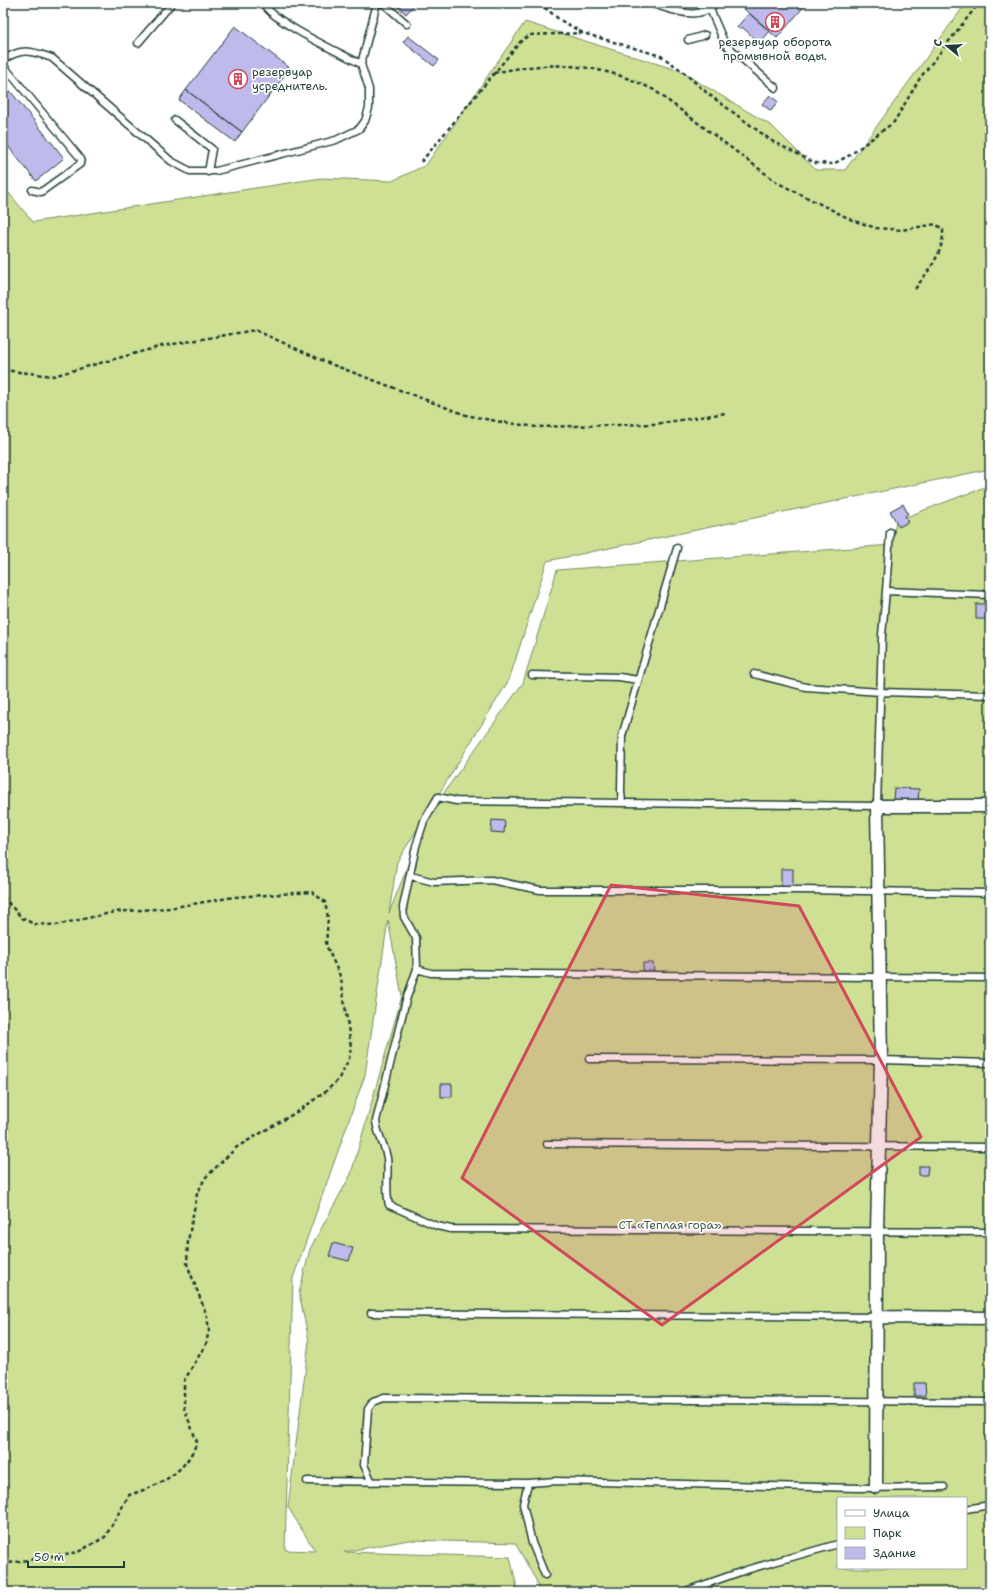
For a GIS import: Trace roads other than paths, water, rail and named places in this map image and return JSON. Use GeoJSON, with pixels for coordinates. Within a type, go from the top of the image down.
{"type":"FeatureCollection","features":[{"type":"Feature","properties":{"kind":"street"},"geometry":{"type":"LineString","coordinates":[[876,1487],[877,1231],[881,1060],[877,806],[990,806]]}},
{"type":"Feature","properties":{"kind":"street"},"geometry":{"type":"LineString","coordinates":[[877,1317],[990,1318]]}},
{"type":"Feature","properties":{"kind":"lane"},"geometry":{"type":"LineString","coordinates":[[138,43],[172,3]]}},
{"type":"Feature","properties":{"kind":"lane"},"geometry":{"type":"LineString","coordinates":[[263,3],[266,9],[287,23],[361,64]]}},
{"type":"Feature","properties":{"kind":"lane"},"geometry":{"type":"LineString","coordinates":[[3,60],[14,52],[33,52],[52,58],[171,161],[190,171],[208,172],[336,140],[359,128],[365,121],[368,108],[369,89],[361,64],[376,3]]}},
{"type":"Feature","properties":{"kind":"lane"},"geometry":{"type":"LineString","coordinates":[[383,3],[407,24]]}},
{"type":"Feature","properties":{"kind":"lane"},"geometry":{"type":"LineString","coordinates":[[650,3],[688,14],[701,13],[710,9],[716,3]]}},
{"type":"Feature","properties":{"kind":"lane"},"geometry":{"type":"LineString","coordinates":[[710,9],[725,44],[776,88]]}},
{"type":"Feature","properties":{"kind":"lane"},"geometry":{"type":"LineString","coordinates":[[688,40],[705,35]]}},
{"type":"Feature","properties":{"kind":"lane"},"geometry":{"type":"LineString","coordinates":[[3,65],[81,159],[80,164],[41,192],[32,190]]}},
{"type":"Feature","properties":{"kind":"lane"},"geometry":{"type":"LineString","coordinates":[[175,120],[212,149],[208,172]]}},
{"type":"Feature","properties":{"kind":"lane"},"geometry":{"type":"LineString","coordinates":[[890,532],[882,636],[877,806],[456,801],[438,797],[424,820],[416,846],[403,907],[404,917],[416,938],[417,968],[406,1000],[376,1121],[376,1129],[384,1146],[387,1159],[386,1196],[389,1205],[437,1226],[451,1229],[990,1232]]}},
{"type":"Feature","properties":{"kind":"lane"},"geometry":{"type":"LineString","coordinates":[[622,803],[622,736],[677,548]]}},
{"type":"Feature","properties":{"kind":"lane"},"geometry":{"type":"LineString","coordinates":[[886,591],[990,595]]}},
{"type":"Feature","properties":{"kind":"lane"},"geometry":{"type":"LineString","coordinates":[[754,674],[806,687],[881,692],[990,695]]}},
{"type":"Feature","properties":{"kind":"lane"},"geometry":{"type":"LineString","coordinates":[[532,675],[619,677],[638,680]]}},
{"type":"Feature","properties":{"kind":"lane"},"geometry":{"type":"LineString","coordinates":[[410,876],[434,882],[490,880],[540,890],[800,890],[990,893]]}},
{"type":"Feature","properties":{"kind":"lane"},"geometry":{"type":"LineString","coordinates":[[417,968],[430,973],[990,978]]}},
{"type":"Feature","properties":{"kind":"lane"},"geometry":{"type":"LineString","coordinates":[[589,1058],[881,1060],[990,1063]]}},
{"type":"Feature","properties":{"kind":"lane"},"geometry":{"type":"LineString","coordinates":[[547,1144],[990,1147]]}},
{"type":"Feature","properties":{"kind":"lane"},"geometry":{"type":"LineString","coordinates":[[371,1313],[877,1317]]}},
{"type":"Feature","properties":{"kind":"lane"},"geometry":{"type":"LineString","coordinates":[[372,1482],[364,1465],[368,1409],[373,1402],[384,1398],[990,1402]]}},
{"type":"Feature","properties":{"kind":"lane"},"geometry":{"type":"LineString","coordinates":[[307,1481],[528,1483],[556,1481],[859,1488],[944,1487]]}},
{"type":"Feature","properties":{"kind":"lane"},"geometry":{"type":"LineString","coordinates":[[528,1483],[523,1504],[532,1543],[545,1574]]}},
{"type":"Feature","properties":{"kind":"lane"},"geometry":{"type":"LineString","coordinates":[[967,1510],[990,1504]]}},
{"type":"Feature","properties":{"kind":"lane"},"geometry":{"type":"LineString","coordinates":[[683,1592],[746,1570],[837,1544]]}},
{"type":"Feature","properties":{"kind":"lane"},"geometry":{"type":"LineString","coordinates":[[986,1592],[990,1591]]}},
{"type":"Feature","properties":{"kind":"place","name":"резервуар оборота промывной воды."},"geometry":{"type":"Point","coordinates":[775,22]}},
{"type":"Feature","properties":{"kind":"place","name":"резервуар усреднитель."},"geometry":{"type":"Point","coordinates":[238,79]}},
{"type":"Feature","properties":{"kind":"park label","name":"СТ «Теплая гора»"},"geometry":{"type":"Point","coordinates":[670,1225]}}]}
